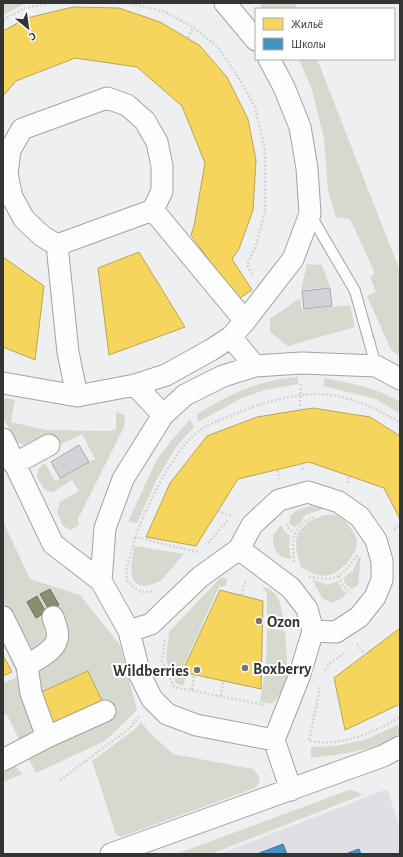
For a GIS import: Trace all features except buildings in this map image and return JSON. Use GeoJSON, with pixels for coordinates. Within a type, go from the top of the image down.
{"type":"FeatureCollection","features":[{"type":"Feature","properties":{"kind":"street"},"geometry":{"type":"LineString","coordinates":[[225,3],[255,39]]}},
{"type":"Feature","properties":{"kind":"street"},"geometry":{"type":"LineString","coordinates":[[3,383],[77,396],[135,385],[166,375],[211,350],[231,337],[245,321],[293,259],[310,214],[307,168],[300,127],[284,86],[270,60]]}},
{"type":"Feature","properties":{"kind":"street"},"geometry":{"type":"LineString","coordinates":[[107,98],[127,105],[145,121],[157,142],[162,166],[162,191],[153,210],[57,245],[42,236],[24,219],[12,197],[7,174],[10,150],[22,129],[107,98]]}},
{"type":"Feature","properties":{"kind":"street"},"geometry":{"type":"LineString","coordinates":[[153,210],[245,321]]}},
{"type":"Feature","properties":{"kind":"street"},"geometry":{"type":"LineString","coordinates":[[57,245],[68,352],[77,396]]}},
{"type":"Feature","properties":{"kind":"street"},"geometry":{"type":"LineString","coordinates":[[231,337],[255,366]]}},
{"type":"Feature","properties":{"kind":"street"},"geometry":{"type":"LineString","coordinates":[[101,581],[105,528],[123,479],[163,415],[185,395],[223,376],[255,366],[302,363],[376,366],[400,379]]}},
{"type":"Feature","properties":{"kind":"street"},"geometry":{"type":"LineString","coordinates":[[135,385],[163,415]]}},
{"type":"Feature","properties":{"kind":"street"},"geometry":{"type":"LineString","coordinates":[[3,439],[53,544],[101,581],[129,631],[140,675],[152,699],[167,714],[196,725],[274,740]]}},
{"type":"Feature","properties":{"kind":"street"},"geometry":{"type":"LineString","coordinates":[[14,464],[49,445]]}},
{"type":"Feature","properties":{"kind":"street"},"geometry":{"type":"LineString","coordinates":[[129,631],[151,624],[200,577],[239,548],[252,524],[279,500],[308,492],[340,502],[360,517],[376,540],[382,561],[382,580],[375,597],[359,617],[336,632],[313,631]]}},
{"type":"Feature","properties":{"kind":"street"},"geometry":{"type":"LineString","coordinates":[[239,548],[291,588],[307,609],[313,631],[298,677],[274,740],[291,790]]}},
{"type":"Feature","properties":{"kind":"street"},"geometry":{"type":"LineString","coordinates":[[3,617],[27,666],[30,693],[47,737]]}},
{"type":"Feature","properties":{"kind":"street"},"geometry":{"type":"LineString","coordinates":[[27,666],[51,649],[58,640],[57,629],[53,617]]}},
{"type":"Feature","properties":{"kind":"street"},"geometry":{"type":"LineString","coordinates":[[3,760],[47,737],[104,711]]}},
{"type":"Feature","properties":{"kind":"street"},"geometry":{"type":"LineString","coordinates":[[112,854],[383,756],[400,747]]}},
{"type":"Feature","properties":{"kind":"lane"},"geometry":{"type":"LineString","coordinates":[[310,214],[355,291],[376,366]]}},
{"type":"Feature","properties":{"kind":"path"},"geometry":{"type":"LineString","coordinates":[[3,20],[25,8],[50,3]]}},
{"type":"Feature","properties":{"kind":"path"},"geometry":{"type":"LineString","coordinates":[[127,3],[162,11],[193,27],[218,47],[240,80],[255,107],[265,150],[265,212],[256,248],[247,264],[263,298]]}},
{"type":"Feature","properties":{"kind":"path"},"geometry":{"type":"LineString","coordinates":[[188,38],[193,27]]}},
{"type":"Feature","properties":{"kind":"path"},"geometry":{"type":"LineString","coordinates":[[158,589],[142,592],[133,587],[127,580],[126,571],[135,537],[155,492],[183,446],[199,430],[251,407],[301,396],[318,394],[348,399],[374,409],[400,423]]}},
{"type":"Feature","properties":{"kind":"path"},"geometry":{"type":"LineString","coordinates":[[205,546],[237,510]]}},
{"type":"Feature","properties":{"kind":"path"},"geometry":{"type":"LineString","coordinates":[[218,511],[232,516]]}},
{"type":"Feature","properties":{"kind":"path"},"geometry":{"type":"LineString","coordinates":[[294,568],[294,534],[304,522],[316,515]]}},
{"type":"Feature","properties":{"kind":"path"},"geometry":{"type":"LineString","coordinates":[[285,522],[294,534]]}},
{"type":"Feature","properties":{"kind":"path"},"geometry":{"type":"LineString","coordinates":[[135,537],[200,552],[195,557]]}},
{"type":"Feature","properties":{"kind":"path"},"geometry":{"type":"LineString","coordinates":[[309,584],[305,577],[328,579],[339,576],[349,567],[364,546],[376,540]]}},
{"type":"Feature","properties":{"kind":"path"},"geometry":{"type":"LineString","coordinates":[[241,595],[247,576]]}},
{"type":"Feature","properties":{"kind":"path"},"geometry":{"type":"LineString","coordinates":[[339,576],[343,586],[353,595]]}},
{"type":"Feature","properties":{"kind":"path"},"geometry":{"type":"LineString","coordinates":[[262,620],[290,626],[289,621]]}},
{"type":"Feature","properties":{"kind":"path"},"geometry":{"type":"LineString","coordinates":[[165,634],[162,660],[174,687],[267,706]]}},
{"type":"Feature","properties":{"kind":"path"},"geometry":{"type":"LineString","coordinates":[[357,644],[365,655]]}},
{"type":"Feature","properties":{"kind":"path"},"geometry":{"type":"LineString","coordinates":[[192,690],[194,674]]}},
{"type":"Feature","properties":{"kind":"path"},"geometry":{"type":"LineString","coordinates":[[221,696],[223,681]]}},
{"type":"Feature","properties":{"kind":"path"},"geometry":{"type":"LineString","coordinates":[[60,780],[130,728],[152,699]]}},
{"type":"Feature","properties":{"kind":"shaded area"},"geometry":{"type":"Polygon","coordinates":[[[26,3],[3,15],[3,4],[26,3]]]}},
{"type":"Feature","properties":{"kind":"shaded area"},"geometry":{"type":"Polygon","coordinates":[[[259,3],[295,3],[297,8],[262,8],[259,3]]]}},
{"type":"Feature","properties":{"kind":"shaded area"},"geometry":{"type":"Polygon","coordinates":[[[299,60],[317,60],[400,271],[400,356],[391,350],[367,296],[376,292],[370,277],[375,273],[350,219],[336,217],[328,191],[324,139],[312,90],[299,60]]]}},
{"type":"Feature","properties":{"kind":"shaded area"},"geometry":{"type":"Polygon","coordinates":[[[307,264],[322,265],[330,287],[301,290],[307,264]]]}},
{"type":"Feature","properties":{"kind":"shaded area"},"geometry":{"type":"Polygon","coordinates":[[[300,298],[302,310],[350,305],[355,327],[288,346],[270,332],[270,319],[300,298]]]}},
{"type":"Feature","properties":{"kind":"shaded area"},"geometry":{"type":"Polygon","coordinates":[[[298,377],[298,384],[265,390],[242,398],[198,422],[197,414],[233,394],[270,381],[298,377]]]}},
{"type":"Feature","properties":{"kind":"shaded area"},"geometry":{"type":"Polygon","coordinates":[[[325,378],[383,393],[400,402],[400,414],[376,399],[323,386],[325,378]]]}},
{"type":"Feature","properties":{"kind":"shaded area"},"geometry":{"type":"Polygon","coordinates":[[[6,398],[15,400],[11,422],[46,430],[111,431],[116,429],[116,412],[125,415],[124,427],[78,519],[79,525],[71,530],[63,526],[57,512],[60,502],[79,491],[72,480],[53,492],[46,491],[37,478],[38,469],[45,463],[55,481],[95,459],[82,434],[55,447],[37,445],[33,441],[24,445],[17,442],[3,418],[3,401],[6,398]]]}},
{"type":"Feature","properties":{"kind":"shaded area"},"geometry":{"type":"Polygon","coordinates":[[[190,419],[194,427],[176,447],[156,481],[137,523],[128,522],[156,461],[190,419]]]}},
{"type":"Feature","properties":{"kind":"shaded area"},"geometry":{"type":"Polygon","coordinates":[[[310,506],[326,508],[305,515],[300,524],[295,527],[289,524],[290,516],[297,510],[310,506]]]}},
{"type":"Feature","properties":{"kind":"shaded area"},"geometry":{"type":"Polygon","coordinates":[[[324,515],[339,516],[347,523],[356,538],[357,546],[352,557],[339,571],[322,576],[311,573],[301,567],[296,548],[296,541],[301,529],[314,519],[324,515]]]}},
{"type":"Feature","properties":{"kind":"shaded area"},"geometry":{"type":"Polygon","coordinates":[[[3,521],[30,579],[80,595],[120,645],[137,710],[105,741],[36,773],[7,715],[3,715],[3,683],[18,677],[3,644],[3,521]]]}},
{"type":"Feature","properties":{"kind":"shaded area"},"geometry":{"type":"Polygon","coordinates":[[[281,525],[286,533],[290,535],[289,547],[291,559],[286,558],[276,552],[273,535],[281,525]]]}},
{"type":"Feature","properties":{"kind":"shaded area"},"geometry":{"type":"Polygon","coordinates":[[[134,546],[184,554],[161,580],[143,586],[137,584],[132,575],[131,570],[134,546]]]}},
{"type":"Feature","properties":{"kind":"shaded area"},"geometry":{"type":"Polygon","coordinates":[[[361,556],[358,585],[352,589],[346,585],[343,578],[353,571],[358,558],[361,556]]]}},
{"type":"Feature","properties":{"kind":"shaded area"},"geometry":{"type":"Polygon","coordinates":[[[220,578],[227,578],[226,586],[219,587],[181,671],[186,677],[183,686],[176,683],[166,660],[169,632],[220,578]]]}},
{"type":"Feature","properties":{"kind":"shaded area"},"geometry":{"type":"Polygon","coordinates":[[[312,579],[327,585],[338,581],[342,590],[347,593],[342,598],[332,603],[322,598],[312,579]]]}},
{"type":"Feature","properties":{"kind":"shaded area"},"geometry":{"type":"Polygon","coordinates":[[[262,586],[272,591],[278,598],[283,617],[267,615],[267,594],[262,586]]]}},
{"type":"Feature","properties":{"kind":"shaded area"},"geometry":{"type":"Polygon","coordinates":[[[267,628],[285,631],[288,674],[279,696],[272,704],[260,702],[266,662],[267,628]]]}},
{"type":"Feature","properties":{"kind":"shaded area"},"geometry":{"type":"Polygon","coordinates":[[[141,722],[150,733],[173,754],[253,769],[258,775],[260,782],[255,788],[121,837],[116,834],[92,761],[135,729],[141,722]]]}},
{"type":"Feature","properties":{"kind":"shaded area"},"geometry":{"type":"Polygon","coordinates":[[[400,724],[400,736],[390,741],[357,751],[311,758],[311,747],[335,746],[364,740],[400,724]]]}},
{"type":"Feature","properties":{"kind":"shaded area"},"geometry":{"type":"Polygon","coordinates":[[[3,754],[23,774],[3,782],[3,754]]]}},
{"type":"Feature","properties":{"kind":"shaded area"},"geometry":{"type":"Polygon","coordinates":[[[387,789],[400,828],[400,854],[219,854],[387,789]]]}},
{"type":"Feature","properties":{"kind":"shaded area"},"geometry":{"type":"Polygon","coordinates":[[[349,790],[355,791],[362,795],[211,854],[176,854],[349,790]]]}},
{"type":"Feature","properties":{"kind":"place","name":"Ozon"},"geometry":{"type":"Point","coordinates":[259,621]}},
{"type":"Feature","properties":{"kind":"place","name":"Boxberry"},"geometry":{"type":"Point","coordinates":[245,668]}},
{"type":"Feature","properties":{"kind":"place","name":"Wildberries"},"geometry":{"type":"Point","coordinates":[197,670]}}]}
